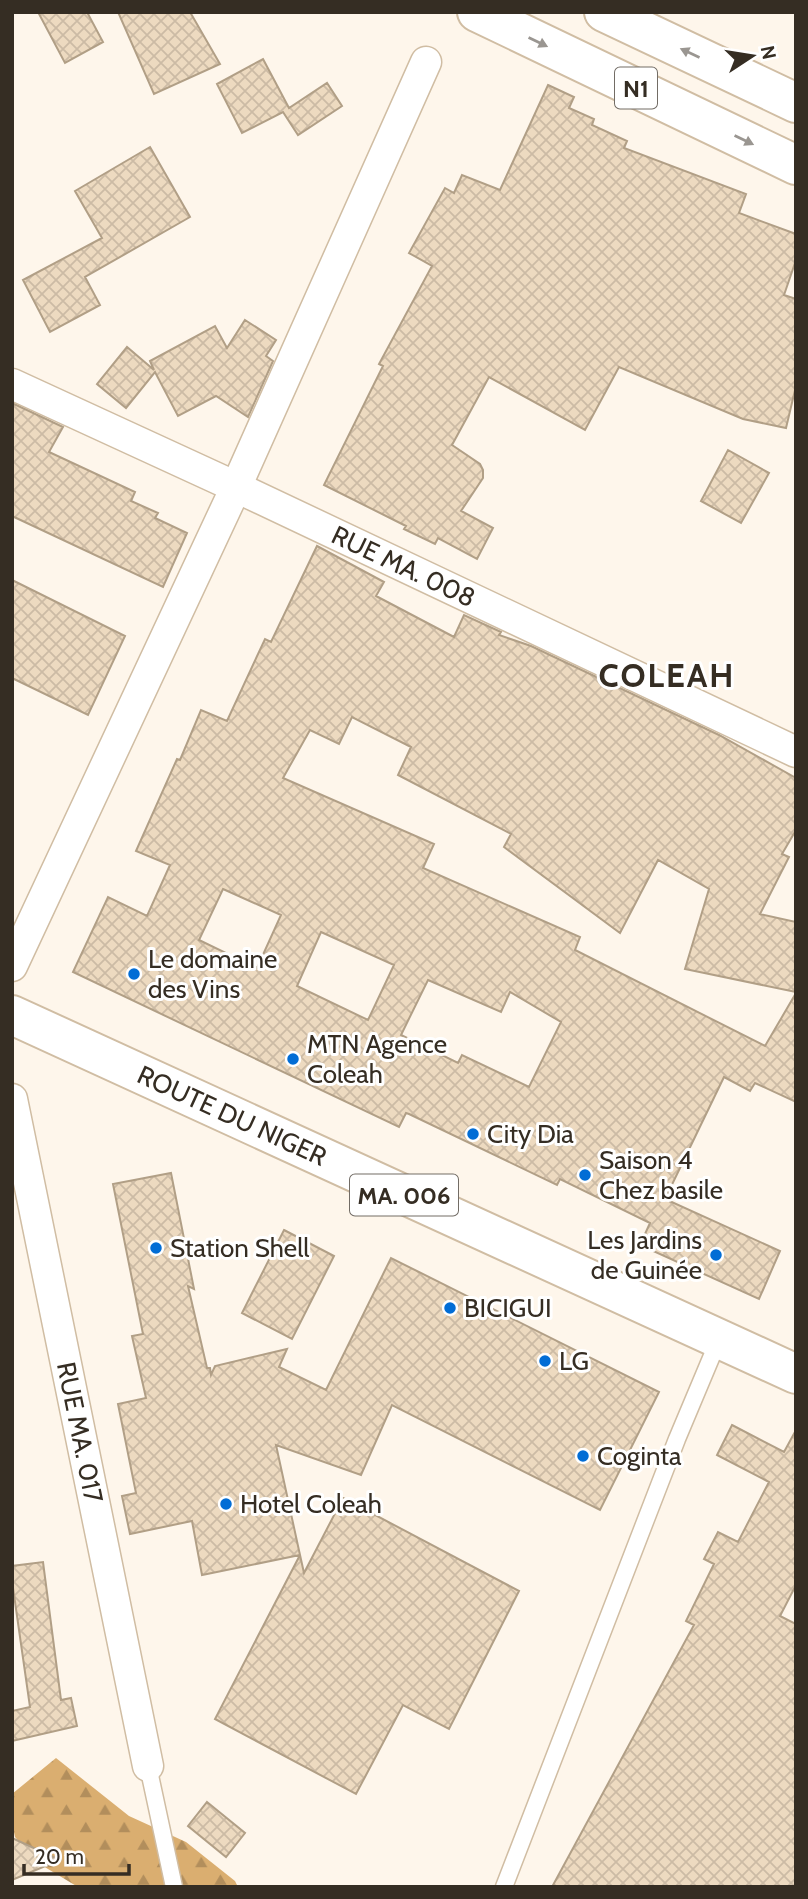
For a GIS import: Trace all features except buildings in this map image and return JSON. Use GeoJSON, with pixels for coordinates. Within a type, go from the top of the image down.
{"type":"FeatureCollection","features":[{"type":"Feature","properties":{"kind":"main road","name":"N1"},"geometry":{"type":"LineString","coordinates":[[477,12],[796,164]]}},
{"type":"Feature","properties":{"kind":"main road","name":"N1"},"geometry":{"type":"LineString","coordinates":[[604,12],[796,103]]}},
{"type":"Feature","properties":{"kind":"main road","name":"ROUTE DU NIGER"},"geometry":{"type":"LineString","coordinates":[[12,1015],[796,1374]]}},
{"type":"Feature","properties":{"kind":"street"},"geometry":{"type":"LineString","coordinates":[[12,965],[236,486],[426,62]]}},
{"type":"Feature","properties":{"kind":"street","name":"RUE MA. 008"},"geometry":{"type":"LineString","coordinates":[[12,384],[236,486],[796,752]]}},
{"type":"Feature","properties":{"kind":"street","name":"RUE MA. 017"},"geometry":{"type":"LineString","coordinates":[[12,1099],[148,1766]]}},
{"type":"Feature","properties":{"kind":"lane"},"geometry":{"type":"LineString","coordinates":[[504,1887],[677,1439],[719,1339]]}},
{"type":"Feature","properties":{"kind":"lane"},"geometry":{"type":"LineString","coordinates":[[148,1766],[174,1887]]}},
{"type":"Feature","properties":{"kind":"green space"},"geometry":{"type":"Polygon","coordinates":[[[56,1758],[129,1816],[186,1842],[235,1881],[238,1887],[78,1887],[38,1863],[15,1837],[12,1794],[56,1758]]]}},
{"type":"Feature","properties":{"kind":"place","name":"Le domaine des Vins"},"geometry":{"type":"Point","coordinates":[134,974]}},
{"type":"Feature","properties":{"kind":"place","name":"MTN Agence Coleah"},"geometry":{"type":"Point","coordinates":[293,1059]}},
{"type":"Feature","properties":{"kind":"place","name":"City Dia"},"geometry":{"type":"Point","coordinates":[473,1134]}},
{"type":"Feature","properties":{"kind":"place","name":"Saison 4 Chez basile"},"geometry":{"type":"Point","coordinates":[585,1175]}},
{"type":"Feature","properties":{"kind":"place","name":"Station Shell"},"geometry":{"type":"Point","coordinates":[156,1248]}},
{"type":"Feature","properties":{"kind":"place","name":"Les Jardins de Guinée"},"geometry":{"type":"Point","coordinates":[716,1255]}},
{"type":"Feature","properties":{"kind":"place","name":"BICIGUI"},"geometry":{"type":"Point","coordinates":[450,1308]}},
{"type":"Feature","properties":{"kind":"place","name":"LG"},"geometry":{"type":"Point","coordinates":[545,1361]}},
{"type":"Feature","properties":{"kind":"place","name":"Coginta"},"geometry":{"type":"Point","coordinates":[583,1456]}},
{"type":"Feature","properties":{"kind":"place","name":"Hotel Coleah"},"geometry":{"type":"Point","coordinates":[226,1504]}},
{"type":"Feature","properties":{"kind":"district","name":"COLEAH"},"geometry":{"type":"Point","coordinates":[667,675]}}]}
